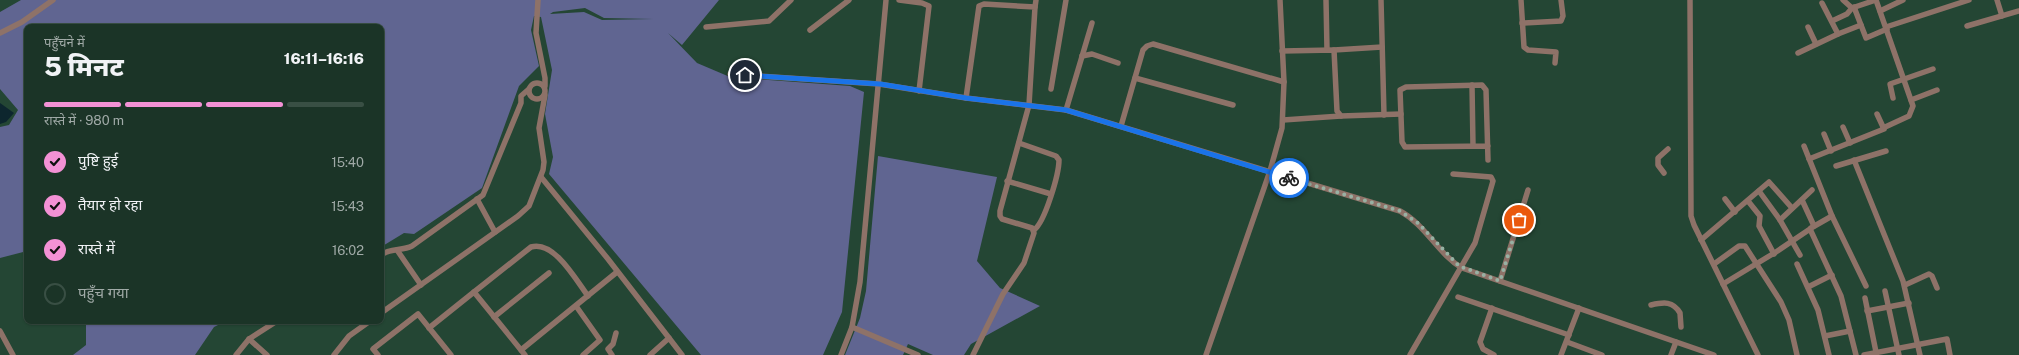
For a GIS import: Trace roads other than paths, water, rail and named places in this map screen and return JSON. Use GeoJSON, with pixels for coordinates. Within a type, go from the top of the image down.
{"type":"FeatureCollection","features":[{"type":"Feature","properties":{"kind":"street"},"geometry":{"type":"LineString","coordinates":[[0,33],[22,22],[53,0]]}},
{"type":"Feature","properties":{"kind":"street"},"geometry":{"type":"LineString","coordinates":[[384,311],[525,212],[529,206],[541,177],[544,162],[539,135],[545,86],[536,33],[538,0]]}},
{"type":"Feature","properties":{"kind":"street"},"geometry":{"type":"LineString","coordinates":[[706,27],[769,21],[791,0]]}},
{"type":"Feature","properties":{"kind":"street"},"geometry":{"type":"LineString","coordinates":[[810,30],[849,0]]}},
{"type":"Feature","properties":{"kind":"street"},"geometry":{"type":"LineString","coordinates":[[841,355],[852,327],[860,282],[880,84],[886,0]]}},
{"type":"Feature","properties":{"kind":"street"},"geometry":{"type":"LineString","coordinates":[[899,0],[922,3],[929,6],[919,91]]}},
{"type":"Feature","properties":{"kind":"street"},"geometry":{"type":"LineString","coordinates":[[1034,230],[1000,216],[1001,203],[1029,105],[1036,0]]}},
{"type":"Feature","properties":{"kind":"street"},"geometry":{"type":"LineString","coordinates":[[1051,89],[1066,0]]}},
{"type":"Feature","properties":{"kind":"street"},"geometry":{"type":"LineString","coordinates":[[1206,355],[1270,171],[1283,120],[1284,82],[1280,0]]}},
{"type":"Feature","properties":{"kind":"street"},"geometry":{"type":"LineString","coordinates":[[1326,0],[1337,111],[1341,116]]}},
{"type":"Feature","properties":{"kind":"street"},"geometry":{"type":"LineString","coordinates":[[1381,0],[1384,114]]}},
{"type":"Feature","properties":{"kind":"street"},"geometry":{"type":"LineString","coordinates":[[1521,0],[1524,47],[1528,50],[1556,52],[1555,63]]}},
{"type":"Feature","properties":{"kind":"street"},"geometry":{"type":"LineString","coordinates":[[1522,23],[1561,21],[1563,16],[1561,0]]}},
{"type":"Feature","properties":{"kind":"street"},"geometry":{"type":"LineString","coordinates":[[1690,0],[1690,206],[1694,225],[1758,355]]}},
{"type":"Feature","properties":{"kind":"street"},"geometry":{"type":"LineString","coordinates":[[1843,0],[1853,8],[1866,38],[1887,28],[1966,0]]}},
{"type":"Feature","properties":{"kind":"street"},"geometry":{"type":"LineString","coordinates":[[1809,159],[1884,129],[1883,128],[1909,116],[1913,109],[1887,28],[1876,0],[1853,8],[1847,14],[1832,21]]}},
{"type":"Feature","properties":{"kind":"street"},"geometry":{"type":"LineString","coordinates":[[1880,11],[1904,0]]}},
{"type":"Feature","properties":{"kind":"street"},"geometry":{"type":"LineString","coordinates":[[1997,0],[2002,16]]}},
{"type":"Feature","properties":{"kind":"street"},"geometry":{"type":"LineString","coordinates":[[1822,3],[1838,34]]}},
{"type":"Feature","properties":{"kind":"street"},"geometry":{"type":"LineString","coordinates":[[966,98],[979,6],[984,4],[1035,7]]}},
{"type":"Feature","properties":{"kind":"street"},"geometry":{"type":"LineString","coordinates":[[1967,26],[2019,11]]}},
{"type":"Feature","properties":{"kind":"street"},"geometry":{"type":"LineString","coordinates":[[1066,110],[1092,23]]}},
{"type":"Feature","properties":{"kind":"street"},"geometry":{"type":"LineString","coordinates":[[1798,53],[1861,25]]}},
{"type":"Feature","properties":{"kind":"street"},"geometry":{"type":"LineString","coordinates":[[1808,27],[1816,44]]}},
{"type":"Feature","properties":{"kind":"street"},"geometry":{"type":"LineString","coordinates":[[1121,126],[1143,50],[1147,46],[1153,44],[1284,82]]}},
{"type":"Feature","properties":{"kind":"street"},"geometry":{"type":"LineString","coordinates":[[1282,51],[1382,47]]}},
{"type":"Feature","properties":{"kind":"street"},"geometry":{"type":"LineString","coordinates":[[1082,56],[1092,54],[1118,63]]}},
{"type":"Feature","properties":{"kind":"street"},"geometry":{"type":"LineString","coordinates":[[1893,98],[1890,84],[1933,69]]}},
{"type":"Feature","properties":{"kind":"street"},"geometry":{"type":"LineString","coordinates":[[384,252],[389,250],[397,250],[412,246],[477,200],[487,189],[521,102],[523,93],[529,89],[543,72]]}},
{"type":"Feature","properties":{"kind":"street"},"geometry":{"type":"LineString","coordinates":[[730,74],[880,84],[966,98],[1066,110],[1400,211],[1418,223],[1462,268],[1714,355]]}},
{"type":"Feature","properties":{"kind":"street"},"geometry":{"type":"LineString","coordinates":[[1135,78],[1233,105]]}},
{"type":"Feature","properties":{"kind":"street"},"geometry":{"type":"LineString","coordinates":[[535,82],[540,82],[545,86]]}},
{"type":"Feature","properties":{"kind":"street"},"geometry":{"type":"LineString","coordinates":[[1472,85],[1473,146]]}},
{"type":"Feature","properties":{"kind":"street"},"geometry":{"type":"LineString","coordinates":[[1488,146],[1405,148],[1402,142],[1400,94],[1402,88],[1482,85],[1486,90],[1488,146],[1488,160]]}},
{"type":"Feature","properties":{"kind":"street"},"geometry":{"type":"LineString","coordinates":[[529,89],[542,110]]}},
{"type":"Feature","properties":{"kind":"street"},"geometry":{"type":"LineString","coordinates":[[1911,100],[1937,90]]}},
{"type":"Feature","properties":{"kind":"street"},"geometry":{"type":"LineString","coordinates":[[521,102],[545,95]]}},
{"type":"Feature","properties":{"kind":"street"},"geometry":{"type":"LineString","coordinates":[[1283,120],[1401,114]]}},
{"type":"Feature","properties":{"kind":"street"},"geometry":{"type":"LineString","coordinates":[[1878,114],[1883,128]]}},
{"type":"Feature","properties":{"kind":"street"},"geometry":{"type":"LineString","coordinates":[[1843,127],[1850,143]]}},
{"type":"Feature","properties":{"kind":"street"},"geometry":{"type":"LineString","coordinates":[[1824,134],[1831,151]]}},
{"type":"Feature","properties":{"kind":"street"},"geometry":{"type":"LineString","coordinates":[[973,355],[1003,294],[1024,263],[1034,230],[1040,225],[1051,194],[1059,160],[1056,156],[1019,143]]}},
{"type":"Feature","properties":{"kind":"street"},"geometry":{"type":"LineString","coordinates":[[1804,146],[1832,216],[1866,286]]}},
{"type":"Feature","properties":{"kind":"street"},"geometry":{"type":"LineString","coordinates":[[1664,173],[1658,165],[1658,158],[1668,149]]}},
{"type":"Feature","properties":{"kind":"street"},"geometry":{"type":"LineString","coordinates":[[1836,166],[1886,151]]}},
{"type":"Feature","properties":{"kind":"street"},"geometry":{"type":"LineString","coordinates":[[1854,160],[1905,285],[1920,355]]}},
{"type":"Feature","properties":{"kind":"street"},"geometry":{"type":"LineString","coordinates":[[1410,355],[1462,268],[1478,235],[1493,181],[1491,177],[1453,174]]}},
{"type":"Feature","properties":{"kind":"street"},"geometry":{"type":"LineString","coordinates":[[541,177],[618,272],[682,355]]}},
{"type":"Feature","properties":{"kind":"street"},"geometry":{"type":"LineString","coordinates":[[1007,181],[1051,194]]}},
{"type":"Feature","properties":{"kind":"street"},"geometry":{"type":"LineString","coordinates":[[1701,240],[1769,182],[1792,208]]}},
{"type":"Feature","properties":{"kind":"street"},"geometry":{"type":"LineString","coordinates":[[1500,281],[1528,190]]}},
{"type":"Feature","properties":{"kind":"street"},"geometry":{"type":"LineString","coordinates":[[1780,220],[1812,190]]}},
{"type":"Feature","properties":{"kind":"street"},"geometry":{"type":"LineString","coordinates":[[1759,191],[1780,220],[1800,255]]}},
{"type":"Feature","properties":{"kind":"street"},"geometry":{"type":"LineString","coordinates":[[477,200],[495,232]]}},
{"type":"Feature","properties":{"kind":"street"},"geometry":{"type":"LineString","coordinates":[[1724,200],[1735,212]]}},
{"type":"Feature","properties":{"kind":"street"},"geometry":{"type":"LineString","coordinates":[[1802,200],[1812,228],[1841,296],[1856,355]]}},
{"type":"Feature","properties":{"kind":"street"},"geometry":{"type":"LineString","coordinates":[[1748,201],[1760,216],[1758,226],[1774,254]]}},
{"type":"Feature","properties":{"kind":"street"},"geometry":{"type":"LineString","coordinates":[[1723,284],[1774,254],[1832,216]]}},
{"type":"Feature","properties":{"kind":"street"},"geometry":{"type":"LineString","coordinates":[[429,328],[531,247],[541,246],[553,251],[588,296]]}},
{"type":"Feature","properties":{"kind":"street"},"geometry":{"type":"LineString","coordinates":[[1714,264],[1739,246],[1744,246],[1781,302],[1787,316],[1797,355]]}},
{"type":"Feature","properties":{"kind":"street"},"geometry":{"type":"LineString","coordinates":[[397,250],[421,285]]}},
{"type":"Feature","properties":{"kind":"street"},"geometry":{"type":"LineString","coordinates":[[1797,264],[1818,310],[1829,355]]}},
{"type":"Feature","properties":{"kind":"street"},"geometry":{"type":"LineString","coordinates":[[474,292],[523,353],[576,306],[618,272]]}},
{"type":"Feature","properties":{"kind":"street"},"geometry":{"type":"LineString","coordinates":[[494,316],[549,273]]}},
{"type":"Feature","properties":{"kind":"street"},"geometry":{"type":"LineString","coordinates":[[1905,285],[1929,274],[1932,276],[1937,288]]}},
{"type":"Feature","properties":{"kind":"street"},"geometry":{"type":"LineString","coordinates":[[1808,287],[1832,275]]}},
{"type":"Feature","properties":{"kind":"street"},"geometry":{"type":"LineString","coordinates":[[1885,290],[1899,355]]}},
{"type":"Feature","properties":{"kind":"street"},"geometry":{"type":"LineString","coordinates":[[1458,297],[1569,335]]}},
{"type":"Feature","properties":{"kind":"street"},"geometry":{"type":"LineString","coordinates":[[1864,298],[1876,352]]}},
{"type":"Feature","properties":{"kind":"street"},"geometry":{"type":"LineString","coordinates":[[1651,305],[1664,302],[1673,305],[1680,313],[1680,327]]}},
{"type":"Feature","properties":{"kind":"street"},"geometry":{"type":"LineString","coordinates":[[1867,311],[1909,304]]}},
{"type":"Feature","properties":{"kind":"street"},"geometry":{"type":"LineString","coordinates":[[576,306],[612,355]]}},
{"type":"Feature","properties":{"kind":"street"},"geometry":{"type":"LineString","coordinates":[[1492,308],[1480,342],[1483,349],[1494,355]]}},
{"type":"Feature","properties":{"kind":"street"},"geometry":{"type":"LineString","coordinates":[[1561,355],[1579,308]]}},
{"type":"Feature","properties":{"kind":"street"},"geometry":{"type":"LineString","coordinates":[[378,355],[373,349],[418,314],[451,355]]}},
{"type":"Feature","properties":{"kind":"street"},"geometry":{"type":"LineString","coordinates":[[236,355],[249,339],[273,324]]}},
{"type":"Feature","properties":{"kind":"street"},"geometry":{"type":"LineString","coordinates":[[334,355],[349,336],[366,324]]}},
{"type":"Feature","properties":{"kind":"street"},"geometry":{"type":"LineString","coordinates":[[852,327],[914,354]]}},
{"type":"Feature","properties":{"kind":"street"},"geometry":{"type":"LineString","coordinates":[[1825,336],[1850,331]]}},
{"type":"Feature","properties":{"kind":"street"},"geometry":{"type":"LineString","coordinates":[[0,332],[13,355]]}},
{"type":"Feature","properties":{"kind":"street"},"geometry":{"type":"LineString","coordinates":[[608,349],[613,344],[616,333]]}},
{"type":"Feature","properties":{"kind":"street"},"geometry":{"type":"LineString","coordinates":[[650,355],[669,338]]}},
{"type":"Feature","properties":{"kind":"street"},"geometry":{"type":"LineString","coordinates":[[249,339],[268,355]]}},
{"type":"Feature","properties":{"kind":"street"},"geometry":{"type":"LineString","coordinates":[[1864,355],[1876,352],[1890,352],[1898,348],[1947,339],[1950,355]]}},
{"type":"Feature","properties":{"kind":"street"},"geometry":{"type":"LineString","coordinates":[[583,355],[600,340]]}},
{"type":"Feature","properties":{"kind":"street"},"geometry":{"type":"LineString","coordinates":[[1567,342],[1601,355]]}},
{"type":"Feature","properties":{"kind":"street"},"geometry":{"type":"LineString","coordinates":[[1671,355],[1676,342]]}}]}
